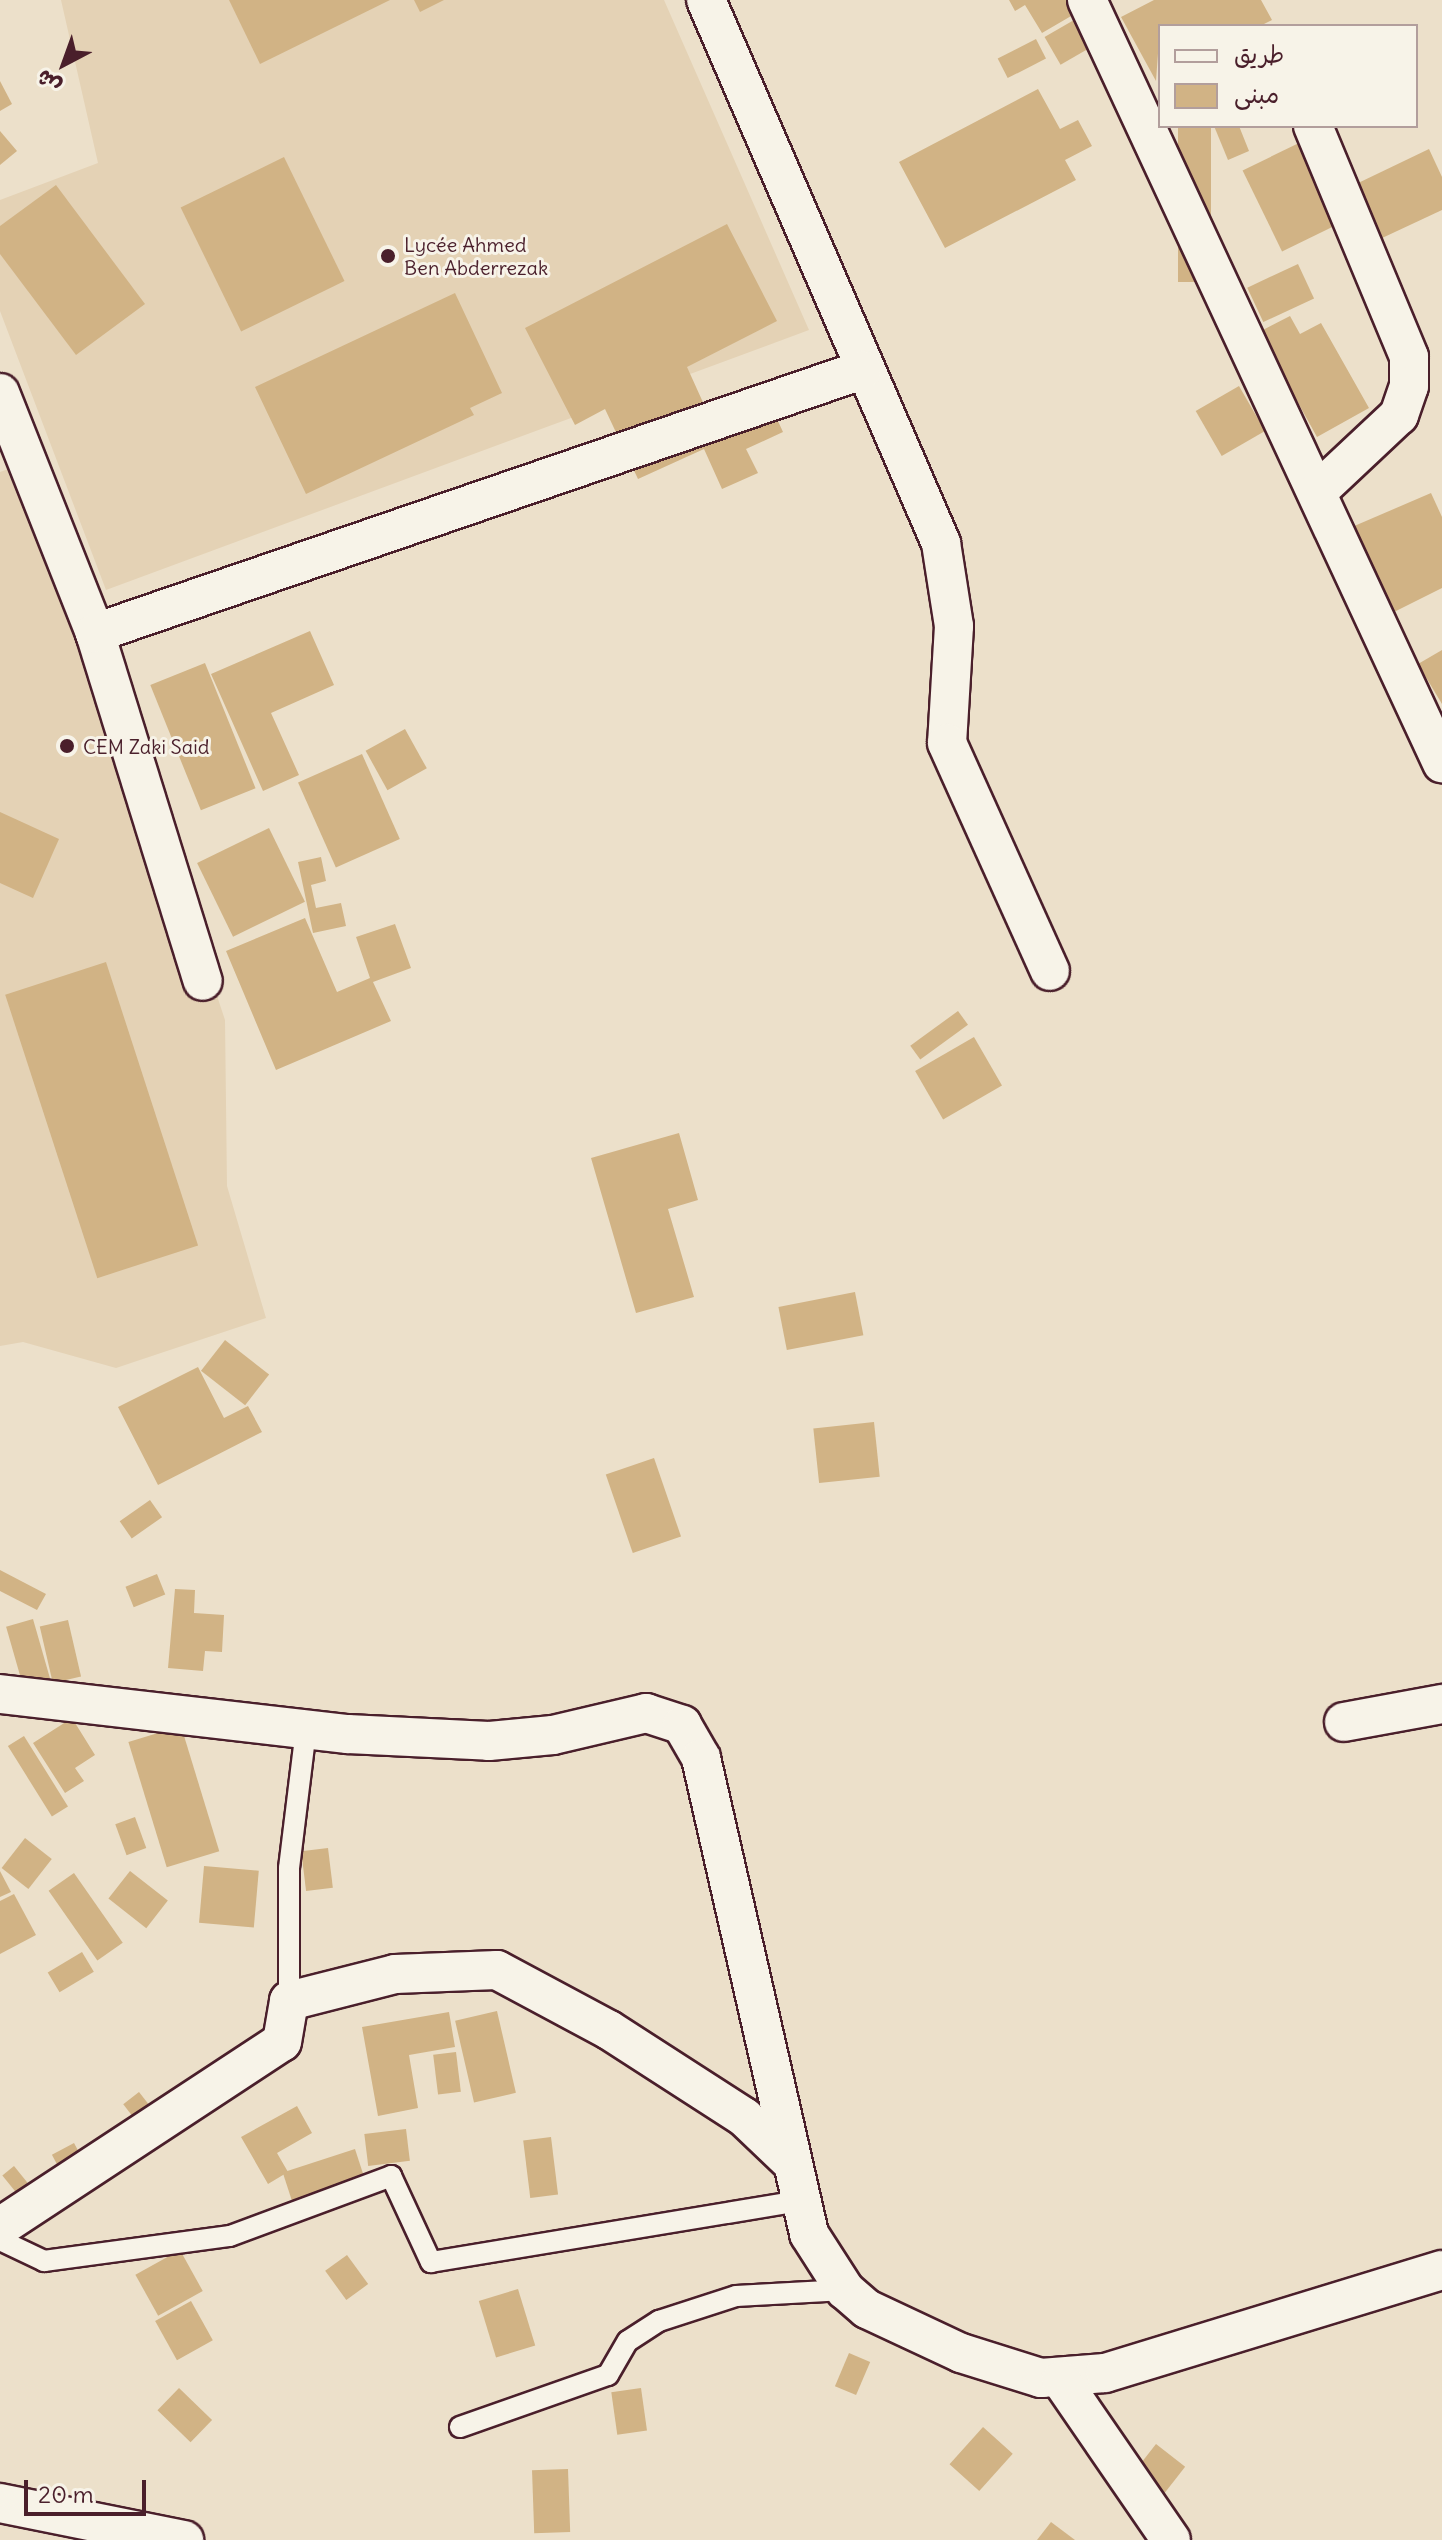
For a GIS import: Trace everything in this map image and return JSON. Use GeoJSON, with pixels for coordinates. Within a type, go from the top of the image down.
{"type":"FeatureCollection","features":[{"type":"Feature","properties":{"kind":"street"},"geometry":{"type":"LineString","coordinates":[[706,0],[944,556],[954,626],[947,743],[956,774],[1050,971]]}},
{"type":"Feature","properties":{"kind":"street"},"geometry":{"type":"LineString","coordinates":[[1087,0],[1442,763]]}},
{"type":"Feature","properties":{"kind":"street"},"geometry":{"type":"LineString","coordinates":[[1314,128],[1409,357],[1409,386],[1399,415],[1317,492]]}},
{"type":"Feature","properties":{"kind":"street"},"geometry":{"type":"LineString","coordinates":[[95,633],[862,370]]}},
{"type":"Feature","properties":{"kind":"street"},"geometry":{"type":"LineString","coordinates":[[0,393],[12,460],[95,633],[203,981]]}},
{"type":"Feature","properties":{"kind":"street"},"geometry":{"type":"LineString","coordinates":[[0,1694],[306,1729],[489,1741],[553,1735],[646,1713],[682,1725],[701,1758],[789,2160],[809,2234],[845,2290],[907,2331],[1006,2370],[1061,2380],[1148,2362],[1442,2270]]}},
{"type":"Feature","properties":{"kind":"street"},"geometry":{"type":"LineString","coordinates":[[1344,1722],[1442,1704]]}},
{"type":"Feature","properties":{"kind":"street"},"geometry":{"type":"LineString","coordinates":[[0,2227],[282,2042],[289,2001],[395,1974],[497,1970],[609,2030],[719,2101],[789,2160]]}},
{"type":"Feature","properties":{"kind":"street"},"geometry":{"type":"LineString","coordinates":[[1061,2380],[1171,2540]]}},
{"type":"Feature","properties":{"kind":"street"},"geometry":{"type":"LineString","coordinates":[[0,2503],[184,2540]]}},
{"type":"Feature","properties":{"kind":"lane"},"geometry":{"type":"LineString","coordinates":[[289,2001],[289,1868],[306,1729]]}},
{"type":"Feature","properties":{"kind":"lane"},"geometry":{"type":"LineString","coordinates":[[0,2240],[44,2261],[230,2236],[391,2176],[431,2262],[800,2201]]}},
{"type":"Feature","properties":{"kind":"lane"},"geometry":{"type":"LineString","coordinates":[[460,2427],[608,2375],[628,2341],[659,2321],[736,2296],[845,2290]]}},
{"type":"Feature","properties":{"kind":"shaded area","name":"Lycée Ahmed Ben Abderrezak"},"geometry":{"type":"Polygon","coordinates":[[[61,0],[664,0],[809,330],[106,590],[0,311],[0,200],[98,163],[61,0]]]}},
{"type":"Feature","properties":{"kind":"shaded area","name":"CEM Zaki Said"},"geometry":{"type":"Polygon","coordinates":[[[39,458],[225,1020],[227,1186],[266,1318],[116,1368],[23,1342],[0,1346],[0,472],[39,458]]]}},
{"type":"Feature","properties":{"kind":"building"},"geometry":{"type":"Polygon","coordinates":[[[229,0],[390,0],[260,64],[229,0]]]}},
{"type":"Feature","properties":{"kind":"building"},"geometry":{"type":"Polygon","coordinates":[[[414,0],[444,0],[420,12],[414,0]]]}},
{"type":"Feature","properties":{"kind":"building"},"geometry":{"type":"Polygon","coordinates":[[[1009,0],[1071,0],[1078,12],[1042,33],[1025,5],[1015,11],[1009,0]]]}},
{"type":"Feature","properties":{"kind":"building"},"geometry":{"type":"Polygon","coordinates":[[[1154,0],[1261,0],[1272,20],[1264,24],[1158,24],[1156,81],[1121,17],[1154,0]]]}},
{"type":"Feature","properties":{"kind":"building"},"geometry":{"type":"Polygon","coordinates":[[[1074,20],[1090,48],[1061,65],[1045,37],[1074,20]]]}},
{"type":"Feature","properties":{"kind":"building"},"geometry":{"type":"Polygon","coordinates":[[[1036,39],[1046,59],[1008,78],[998,59],[1036,39]]]}},
{"type":"Feature","properties":{"kind":"building"},"geometry":{"type":"Polygon","coordinates":[[[0,81],[12,104],[0,111],[0,81]]]}},
{"type":"Feature","properties":{"kind":"building"},"geometry":{"type":"Polygon","coordinates":[[[1038,89],[1060,129],[1078,120],[1092,146],[1065,160],[1076,180],[945,248],[899,162],[1038,89]]]}},
{"type":"Feature","properties":{"kind":"building"},"geometry":{"type":"Polygon","coordinates":[[[1178,128],[1211,128],[1211,282],[1178,282],[1178,128]]]}},
{"type":"Feature","properties":{"kind":"building"},"geometry":{"type":"Polygon","coordinates":[[[1215,128],[1240,128],[1249,151],[1228,160],[1215,128]]]}},
{"type":"Feature","properties":{"kind":"building"},"geometry":{"type":"Polygon","coordinates":[[[0,131],[17,151],[0,165],[0,131]]]}},
{"type":"Feature","properties":{"kind":"building"},"geometry":{"type":"Polygon","coordinates":[[[1301,142],[1340,223],[1282,251],[1243,170],[1301,142]]]}},
{"type":"Feature","properties":{"kind":"building"},"geometry":{"type":"Polygon","coordinates":[[[1429,149],[1442,177],[1442,210],[1380,239],[1354,185],[1429,149]]]}},
{"type":"Feature","properties":{"kind":"building"},"geometry":{"type":"Polygon","coordinates":[[[284,157],[344,281],[241,331],[181,207],[284,157]]]}},
{"type":"Feature","properties":{"kind":"building"},"geometry":{"type":"Polygon","coordinates":[[[56,185],[145,304],[76,355],[0,254],[0,226],[56,185]]]}},
{"type":"Feature","properties":{"kind":"building"},"geometry":{"type":"Polygon","coordinates":[[[727,224],[777,321],[687,367],[706,409],[761,384],[783,432],[746,449],[758,473],[722,489],[704,449],[638,479],[605,409],[575,425],[525,328],[727,224]]]}},
{"type":"Feature","properties":{"kind":"building"},"geometry":{"type":"Polygon","coordinates":[[[1298,264],[1314,298],[1263,322],[1247,288],[1298,264]]]}},
{"type":"Feature","properties":{"kind":"building"},"geometry":{"type":"Polygon","coordinates":[[[455,293],[502,393],[470,408],[474,415],[306,494],[255,387],[455,293]]]}},
{"type":"Feature","properties":{"kind":"building"},"geometry":{"type":"Polygon","coordinates":[[[1290,316],[1300,334],[1321,323],[1369,408],[1317,437],[1259,332],[1290,316]]]}},
{"type":"Feature","properties":{"kind":"building"},"geometry":{"type":"Polygon","coordinates":[[[1239,386],[1265,431],[1222,456],[1196,411],[1239,386]]]}},
{"type":"Feature","properties":{"kind":"building"},"geometry":{"type":"Polygon","coordinates":[[[1431,493],[1442,517],[1442,588],[1384,617],[1345,530],[1431,493]]]}},
{"type":"Feature","properties":{"kind":"building"},"geometry":{"type":"Polygon","coordinates":[[[310,631],[334,685],[271,713],[299,775],[263,791],[211,674],[310,631]]]}},
{"type":"Feature","properties":{"kind":"building"},"geometry":{"type":"Polygon","coordinates":[[[1442,650],[1442,704],[1418,664],[1442,650]]]}},
{"type":"Feature","properties":{"kind":"building"},"geometry":{"type":"Polygon","coordinates":[[[205,663],[256,788],[201,810],[150,685],[205,663]]]}},
{"type":"Feature","properties":{"kind":"building"},"geometry":{"type":"Polygon","coordinates":[[[405,729],[427,768],[387,790],[366,751],[405,729]]]}},
{"type":"Feature","properties":{"kind":"building"},"geometry":{"type":"Polygon","coordinates":[[[362,754],[400,839],[336,867],[298,782],[362,754]]]}},
{"type":"Feature","properties":{"kind":"building"},"geometry":{"type":"Polygon","coordinates":[[[0,812],[59,839],[33,898],[0,883],[0,812]]]}},
{"type":"Feature","properties":{"kind":"building"},"geometry":{"type":"Polygon","coordinates":[[[269,828],[305,902],[233,937],[197,863],[269,828]]]}},
{"type":"Feature","properties":{"kind":"building"},"geometry":{"type":"Polygon","coordinates":[[[321,857],[326,881],[311,885],[316,908],[341,903],[346,926],[313,933],[298,862],[321,857]]]}},
{"type":"Feature","properties":{"kind":"building"},"geometry":{"type":"Polygon","coordinates":[[[305,918],[337,992],[370,978],[356,937],[395,924],[411,968],[373,982],[391,1021],[276,1070],[226,951],[305,918]]]}},
{"type":"Feature","properties":{"kind":"building"},"geometry":{"type":"Polygon","coordinates":[[[106,962],[198,1245],[97,1278],[5,995],[106,962]]]}},
{"type":"Feature","properties":{"kind":"building"},"geometry":{"type":"Polygon","coordinates":[[[958,1011],[968,1025],[920,1059],[910,1046],[958,1011]]]}},
{"type":"Feature","properties":{"kind":"building"},"geometry":{"type":"Polygon","coordinates":[[[974,1037],[1002,1085],[943,1119],[915,1071],[974,1037]]]}},
{"type":"Feature","properties":{"kind":"building"},"geometry":{"type":"Polygon","coordinates":[[[679,1133],[698,1200],[668,1209],[694,1297],[636,1313],[591,1158],[679,1133]]]}},
{"type":"Feature","properties":{"kind":"building"},"geometry":{"type":"Polygon","coordinates":[[[855,1292],[863,1335],[787,1350],[778,1307],[855,1292]]]}},
{"type":"Feature","properties":{"kind":"building"},"geometry":{"type":"Polygon","coordinates":[[[225,1340],[269,1374],[245,1405],[201,1371],[225,1340]]]}},
{"type":"Feature","properties":{"kind":"building"},"geometry":{"type":"Polygon","coordinates":[[[198,1367],[224,1418],[248,1406],[262,1432],[158,1485],[118,1407],[198,1367]]]}},
{"type":"Feature","properties":{"kind":"building"},"geometry":{"type":"Polygon","coordinates":[[[874,1422],[880,1477],[819,1483],[813,1428],[874,1422]]]}},
{"type":"Feature","properties":{"kind":"building"},"geometry":{"type":"Polygon","coordinates":[[[654,1458],[681,1536],[633,1553],[606,1475],[654,1458]]]}},
{"type":"Feature","properties":{"kind":"building"},"geometry":{"type":"Polygon","coordinates":[[[150,1500],[162,1517],[132,1538],[120,1521],[150,1500]]]}},
{"type":"Feature","properties":{"kind":"building"},"geometry":{"type":"Polygon","coordinates":[[[0,1570],[46,1594],[37,1610],[0,1591],[0,1570]]]}},
{"type":"Feature","properties":{"kind":"building"},"geometry":{"type":"Polygon","coordinates":[[[157,1574],[165,1594],[134,1607],[125,1587],[157,1574]]]}},
{"type":"Feature","properties":{"kind":"building"},"geometry":{"type":"Polygon","coordinates":[[[175,1589],[195,1590],[194,1613],[224,1615],[222,1652],[205,1651],[203,1671],[168,1668],[175,1589]]]}},
{"type":"Feature","properties":{"kind":"building"},"geometry":{"type":"Polygon","coordinates":[[[33,1619],[51,1682],[24,1690],[6,1627],[33,1619]]]}},
{"type":"Feature","properties":{"kind":"building"},"geometry":{"type":"Polygon","coordinates":[[[68,1620],[81,1677],[53,1683],[40,1627],[68,1620]]]}},
{"type":"Feature","properties":{"kind":"building"},"geometry":{"type":"Polygon","coordinates":[[[72,1718],[95,1755],[75,1768],[84,1781],[65,1793],[33,1743],[72,1718]]]}},
{"type":"Feature","properties":{"kind":"building"},"geometry":{"type":"Polygon","coordinates":[[[181,1726],[219,1851],[167,1867],[128,1742],[181,1726]]]}},
{"type":"Feature","properties":{"kind":"building"},"geometry":{"type":"Polygon","coordinates":[[[24,1736],[68,1806],[52,1816],[8,1746],[24,1736]]]}},
{"type":"Feature","properties":{"kind":"building"},"geometry":{"type":"Polygon","coordinates":[[[135,1817],[146,1848],[127,1855],[115,1824],[135,1817]]]}},
{"type":"Feature","properties":{"kind":"building"},"geometry":{"type":"Polygon","coordinates":[[[25,1838],[52,1859],[28,1889],[2,1868],[25,1838]]]}},
{"type":"Feature","properties":{"kind":"building"},"geometry":{"type":"Polygon","coordinates":[[[328,1848],[333,1888],[306,1891],[301,1851],[328,1848]]]}},
{"type":"Feature","properties":{"kind":"building"},"geometry":{"type":"Polygon","coordinates":[[[204,1866],[259,1871],[254,1928],[199,1923],[204,1866]]]}},
{"type":"Feature","properties":{"kind":"building"},"geometry":{"type":"Polygon","coordinates":[[[0,1871],[11,1892],[0,1897],[0,1871]]]}},
{"type":"Feature","properties":{"kind":"building"},"geometry":{"type":"Polygon","coordinates":[[[130,1871],[168,1901],[146,1928],[108,1899],[130,1871]]]}},
{"type":"Feature","properties":{"kind":"building"},"geometry":{"type":"Polygon","coordinates":[[[74,1873],[123,1943],[97,1960],[49,1891],[74,1873]]]}},
{"type":"Feature","properties":{"kind":"building"},"geometry":{"type":"Polygon","coordinates":[[[14,1894],[36,1935],[0,1954],[0,1901],[14,1894]]]}},
{"type":"Feature","properties":{"kind":"building"},"geometry":{"type":"Polygon","coordinates":[[[82,1952],[94,1972],[60,1992],[48,1973],[82,1952]]]}},
{"type":"Feature","properties":{"kind":"building"},"geometry":{"type":"Polygon","coordinates":[[[497,2011],[516,2093],[474,2103],[455,2021],[497,2011]]]}},
{"type":"Feature","properties":{"kind":"building"},"geometry":{"type":"Polygon","coordinates":[[[449,2012],[455,2047],[409,2055],[418,2108],[378,2116],[362,2027],[449,2012]]]}},
{"type":"Feature","properties":{"kind":"building"},"geometry":{"type":"Polygon","coordinates":[[[456,2052],[461,2092],[438,2095],[433,2055],[456,2052]]]}},
{"type":"Feature","properties":{"kind":"building"},"geometry":{"type":"Polygon","coordinates":[[[139,2092],[156,2114],[140,2126],[123,2104],[139,2092]]]}},
{"type":"Feature","properties":{"kind":"building"},"geometry":{"type":"Polygon","coordinates":[[[297,2106],[312,2133],[277,2153],[288,2172],[268,2184],[241,2137],[297,2106]]]}},
{"type":"Feature","properties":{"kind":"building"},"geometry":{"type":"Polygon","coordinates":[[[406,2129],[410,2161],[368,2166],[364,2134],[406,2129]]]}},
{"type":"Feature","properties":{"kind":"building"},"geometry":{"type":"Polygon","coordinates":[[[551,2137],[558,2195],[530,2198],[523,2140],[551,2137]]]}},
{"type":"Feature","properties":{"kind":"building"},"geometry":{"type":"Polygon","coordinates":[[[74,2143],[91,2175],[69,2187],[52,2155],[74,2143]]]}},
{"type":"Feature","properties":{"kind":"building"},"geometry":{"type":"Polygon","coordinates":[[[355,2149],[366,2182],[294,2206],[283,2172],[355,2149]]]}},
{"type":"Feature","properties":{"kind":"building"},"geometry":{"type":"Polygon","coordinates":[[[14,2166],[35,2192],[23,2201],[2,2175],[14,2166]]]}},
{"type":"Feature","properties":{"kind":"building"},"geometry":{"type":"Polygon","coordinates":[[[180,2250],[203,2291],[158,2316],[135,2275],[180,2250]]]}},
{"type":"Feature","properties":{"kind":"building"},"geometry":{"type":"Polygon","coordinates":[[[347,2255],[368,2284],[346,2300],[325,2271],[347,2255]]]}},
{"type":"Feature","properties":{"kind":"building"},"geometry":{"type":"Polygon","coordinates":[[[518,2289],[535,2345],[496,2357],[479,2301],[518,2289]]]}},
{"type":"Feature","properties":{"kind":"building"},"geometry":{"type":"Polygon","coordinates":[[[191,2301],[213,2340],[177,2360],[155,2321],[191,2301]]]}},
{"type":"Feature","properties":{"kind":"building"},"geometry":{"type":"Polygon","coordinates":[[[849,2353],[870,2362],[856,2395],[835,2386],[849,2353]]]}},
{"type":"Feature","properties":{"kind":"building"},"geometry":{"type":"Polygon","coordinates":[[[179,2388],[212,2420],[191,2442],[157,2410],[179,2388]]]}},
{"type":"Feature","properties":{"kind":"building"},"geometry":{"type":"Polygon","coordinates":[[[641,2388],[647,2431],[617,2435],[611,2392],[641,2388]]]}},
{"type":"Feature","properties":{"kind":"building"},"geometry":{"type":"Polygon","coordinates":[[[983,2427],[1013,2454],[979,2491],[950,2464],[983,2427]]]}},
{"type":"Feature","properties":{"kind":"building"},"geometry":{"type":"Polygon","coordinates":[[[1156,2444],[1185,2467],[1164,2494],[1135,2471],[1156,2444]]]}},
{"type":"Feature","properties":{"kind":"building"},"geometry":{"type":"Polygon","coordinates":[[[568,2469],[570,2532],[534,2533],[532,2470],[568,2469]]]}},
{"type":"Feature","properties":{"kind":"building"},"geometry":{"type":"Polygon","coordinates":[[[1051,2522],[1075,2540],[1037,2540],[1051,2522]]]}},
{"type":"Feature","properties":{"kind":"place","name":"Lycée Ahmed Ben Abderrezak"},"geometry":{"type":"Point","coordinates":[388,256]}},
{"type":"Feature","properties":{"kind":"place","name":"CEM Zaki Said"},"geometry":{"type":"Point","coordinates":[67,746]}}]}
